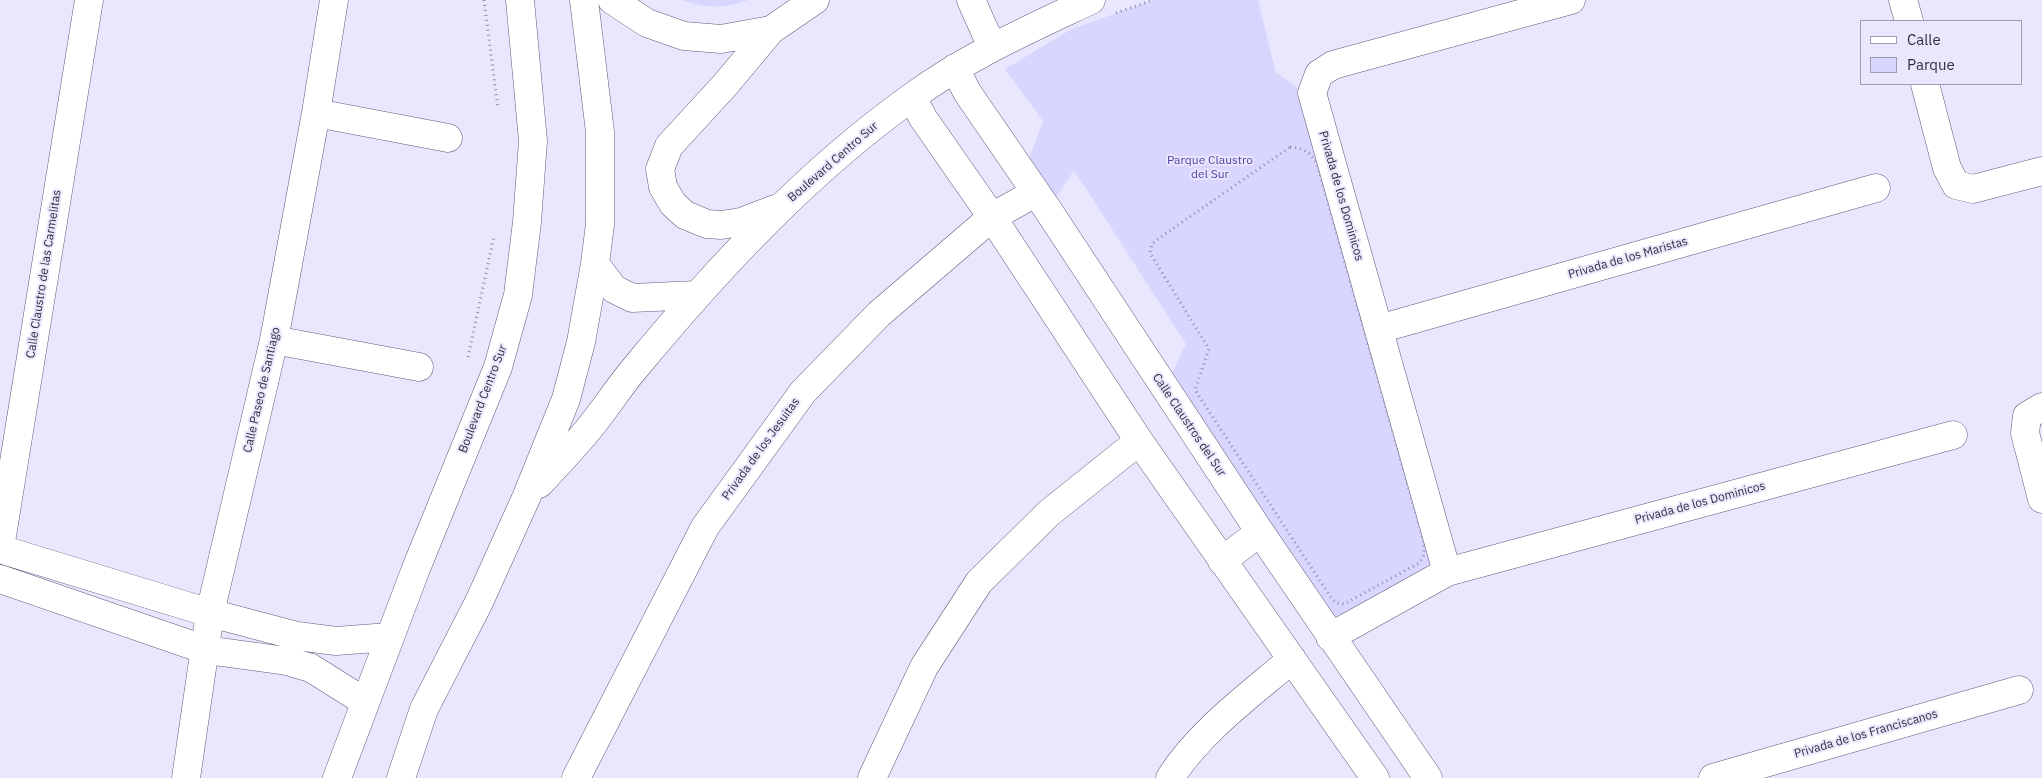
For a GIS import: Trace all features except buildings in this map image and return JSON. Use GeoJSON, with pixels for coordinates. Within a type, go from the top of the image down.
{"type":"FeatureCollection","features":[{"type":"Feature","properties":{"kind":"street","name":"Calle Claustro de las Carmelitas"},"geometry":{"type":"LineString","coordinates":[[0,549],[89,0]]}},
{"type":"Feature","properties":{"kind":"street","name":"Calle Paseo de Santiago"},"geometry":{"type":"LineString","coordinates":[[186,778],[210,614],[274,340],[316,113],[334,0]]}},
{"type":"Feature","properties":{"kind":"street","name":"Boulevard Centro Sur"},"geometry":{"type":"LineString","coordinates":[[337,778],[389,637],[498,367],[518,295],[527,222],[532,140],[520,0]]}},
{"type":"Feature","properties":{"kind":"street"},"geometry":{"type":"LineString","coordinates":[[401,778],[424,709],[479,602],[526,498],[566,399],[581,342],[600,224],[600,132],[584,0]]}},
{"type":"Feature","properties":{"kind":"street"},"geometry":{"type":"LineString","coordinates":[[612,0],[647,23],[684,36],[721,39],[771,30]]}},
{"type":"Feature","properties":{"kind":"street"},"geometry":{"type":"LineString","coordinates":[[782,206],[740,222],[721,225],[707,224],[686,215],[673,204],[663,187],[660,169],[669,146],[725,85],[771,30],[815,0]]}},
{"type":"Feature","properties":{"kind":"street"},"geometry":{"type":"LineString","coordinates":[[971,0],[992,47]]}},
{"type":"Feature","properties":{"kind":"street","name":"Privada de los Dominicos"},"geometry":{"type":"LineString","coordinates":[[1447,572],[1312,94],[1319,74],[1333,65],[1571,0]]}},
{"type":"Feature","properties":{"kind":"street"},"geometry":{"type":"LineString","coordinates":[[1903,0],[1909,20]]}},
{"type":"Feature","properties":{"kind":"street","name":"Boulevard Centro Sur"},"geometry":{"type":"LineString","coordinates":[[526,498],[588,430],[634,368],[697,295],[782,206],[846,149],[912,97],[955,68],[974,60],[992,47],[1100,8]]}},
{"type":"Feature","properties":{"kind":"street","name":"Calle Claustros del Sur"},"geometry":{"type":"LineString","coordinates":[[955,68],[967,92],[1260,532],[1428,778]]}},
{"type":"Feature","properties":{"kind":"street"},"geometry":{"type":"LineString","coordinates":[[1925,85],[1947,168],[1956,184],[1973,189],[2042,171]]}},
{"type":"Feature","properties":{"kind":"street"},"geometry":{"type":"LineString","coordinates":[[912,97],[923,118],[992,217],[1139,442],[1375,778]]}},
{"type":"Feature","properties":{"kind":"street"},"geometry":{"type":"LineString","coordinates":[[316,113],[448,138]]}},
{"type":"Feature","properties":{"kind":"street","name":"Privada de los Maristas"},"geometry":{"type":"LineString","coordinates":[[1379,329],[1876,188]]}},
{"type":"Feature","properties":{"kind":"street","name":"Privada de los Jesuitas"},"geometry":{"type":"LineString","coordinates":[[576,778],[705,527],[802,392],[879,314],[992,217],[1035,192]]}},
{"type":"Feature","properties":{"kind":"street"},"geometry":{"type":"LineString","coordinates":[[595,264],[614,289],[632,298],[697,295]]}},
{"type":"Feature","properties":{"kind":"street"},"geometry":{"type":"LineString","coordinates":[[274,340],[419,367]]}},
{"type":"Feature","properties":{"kind":"street"},"geometry":{"type":"LineString","coordinates":[[2042,407],[2027,416],[2025,433],[2042,499]]}},
{"type":"Feature","properties":{"kind":"street","name":"Privada de los Dominicos"},"geometry":{"type":"LineString","coordinates":[[1330,636],[1447,572],[1953,435]]}},
{"type":"Feature","properties":{"kind":"street"},"geometry":{"type":"LineString","coordinates":[[872,778],[924,667],[979,582],[1049,513],[1139,442]]}},
{"type":"Feature","properties":{"kind":"street"},"geometry":{"type":"LineString","coordinates":[[1222,561],[1260,532]]}},
{"type":"Feature","properties":{"kind":"street"},"geometry":{"type":"LineString","coordinates":[[0,549],[210,614],[297,636],[336,641],[389,637]]}},
{"type":"Feature","properties":{"kind":"street"},"geometry":{"type":"LineString","coordinates":[[0,579],[206,650],[287,662],[311,668],[365,702]]}},
{"type":"Feature","properties":{"kind":"street"},"geometry":{"type":"LineString","coordinates":[[1170,778],[1177,767],[1222,718],[1292,659]]}},
{"type":"Feature","properties":{"kind":"street","name":"Privada de los Franciscanos"},"geometry":{"type":"LineString","coordinates":[[1713,778],[2019,690]]}},
{"type":"Feature","properties":{"kind":"path"},"geometry":{"type":"LineString","coordinates":[[1100,8],[1153,0]]}},
{"type":"Feature","properties":{"kind":"path"},"geometry":{"type":"LineString","coordinates":[[484,1],[499,117]]}},
{"type":"Feature","properties":{"kind":"path"},"geometry":{"type":"LineString","coordinates":[[1290,147],[1300,148],[1311,153],[1317,164],[1424,542],[1424,555],[1419,563],[1344,604],[1336,602],[1330,596],[1195,390],[1201,374],[1209,349],[1153,258],[1150,252],[1152,244],[1290,147]]}},
{"type":"Feature","properties":{"kind":"path"},"geometry":{"type":"LineString","coordinates":[[467,362],[495,230]]}},
{"type":"Feature","properties":{"kind":"green space"},"geometry":{"type":"Polygon","coordinates":[[[682,0],[748,0],[731,5],[715,6],[699,5],[682,0]]]}},
{"type":"Feature","properties":{"kind":"green space","name":"Parque Claustro del Sur"},"geometry":{"type":"Polygon","coordinates":[[[1153,0],[1258,0],[1276,73],[1309,95],[1447,572],[1330,637],[1165,388],[1186,344],[1074,170],[1048,210],[1023,175],[1043,121],[1005,69],[1072,29],[1153,0]]]}}]}
